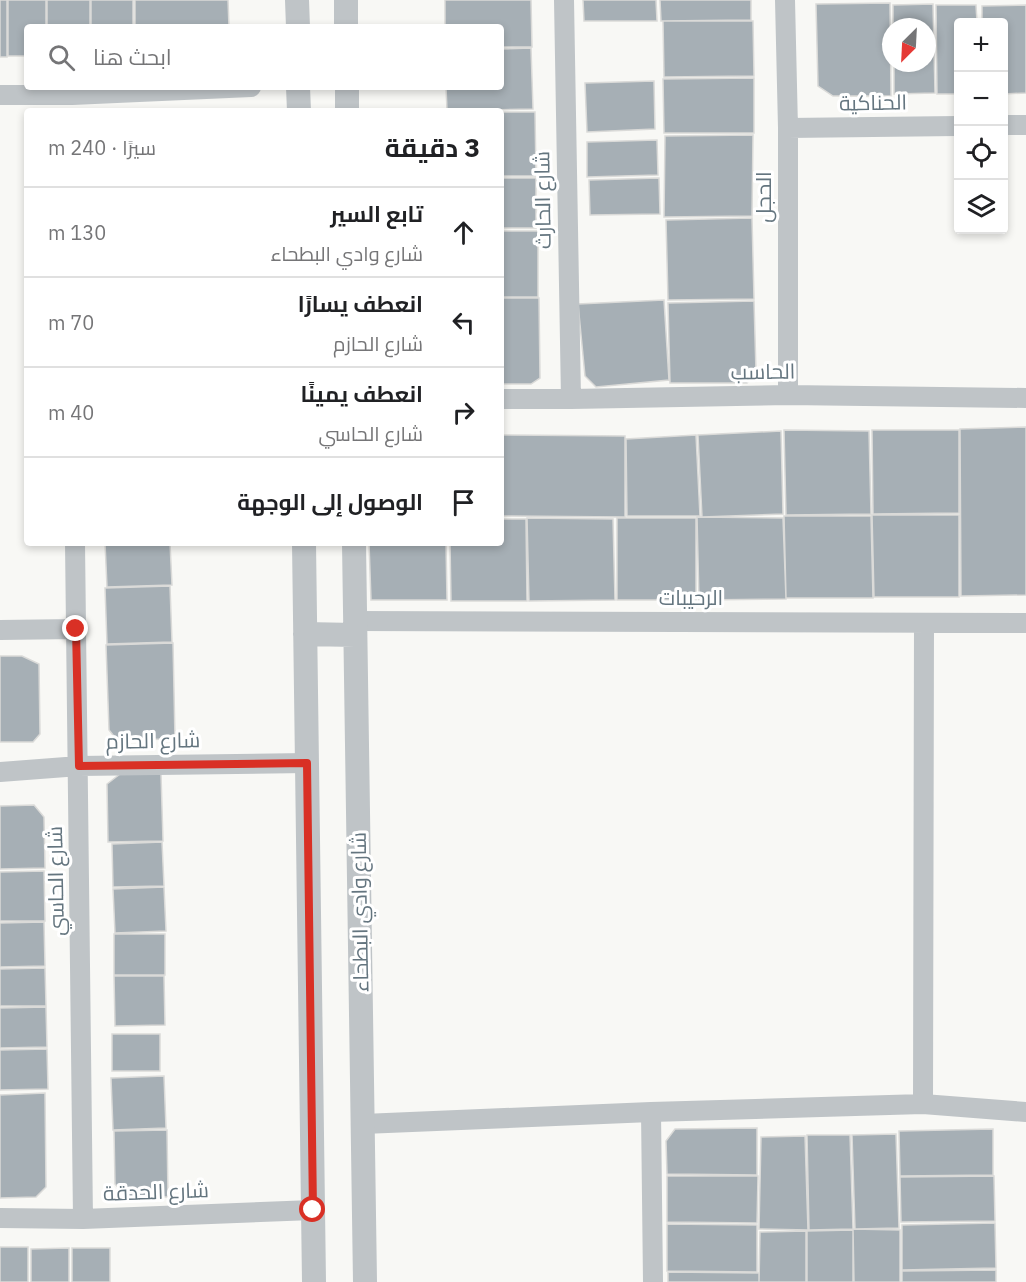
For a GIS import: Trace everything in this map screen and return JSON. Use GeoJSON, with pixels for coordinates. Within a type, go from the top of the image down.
{"type":"FeatureCollection","features":[{"type":"Feature","properties":{"kind":"street"},"geometry":{"type":"LineString","coordinates":[[297,0],[298,24]]}},
{"type":"Feature","properties":{"kind":"street"},"geometry":{"type":"LineString","coordinates":[[346,0],[346,24]]}},
{"type":"Feature","properties":{"kind":"street","name":"شارع الحارث"},"geometry":{"type":"LineString","coordinates":[[564,0],[571,399]]}},
{"type":"Feature","properties":{"kind":"street","name":"الحجل"},"geometry":{"type":"LineString","coordinates":[[785,0],[788,128],[788,395]]}},
{"type":"Feature","properties":{"kind":"street"},"geometry":{"type":"LineString","coordinates":[[0,95],[72,103],[217,90]]}},
{"type":"Feature","properties":{"kind":"street"},"geometry":{"type":"LineString","coordinates":[[298,90],[299,108]]}},
{"type":"Feature","properties":{"kind":"street"},"geometry":{"type":"LineString","coordinates":[[347,90],[347,108]]}},
{"type":"Feature","properties":{"kind":"street"},"geometry":{"type":"LineString","coordinates":[[1008,125],[1026,125]]}},
{"type":"Feature","properties":{"kind":"street","name":"الحناكية"},"geometry":{"type":"LineString","coordinates":[[788,128],[954,126]]}},
{"type":"Feature","properties":{"kind":"street","name":"الحاسب"},"geometry":{"type":"LineString","coordinates":[[504,399],[788,395],[1026,398]]}},
{"type":"Feature","properties":{"kind":"street","name":"شارع الحاسي"},"geometry":{"type":"LineString","coordinates":[[75,546],[83,1219]]}},
{"type":"Feature","properties":{"kind":"street"},"geometry":{"type":"LineString","coordinates":[[304,546],[314,1282]]}},
{"type":"Feature","properties":{"kind":"street","name":"شارع وادي البطحاء"},"geometry":{"type":"LineString","coordinates":[[354,546],[365,1282]]}},
{"type":"Feature","properties":{"kind":"street"},"geometry":{"type":"LineString","coordinates":[[923,1104],[924,623]]}},
{"type":"Feature","properties":{"kind":"street","name":"الرحيبات"},"geometry":{"type":"LineString","coordinates":[[355,628],[1026,623]]}},
{"type":"Feature","properties":{"kind":"street"},"geometry":{"type":"LineString","coordinates":[[305,634],[355,628]]}},
{"type":"Feature","properties":{"kind":"street"},"geometry":{"type":"LineString","coordinates":[[0,630],[76,629]]}},
{"type":"Feature","properties":{"kind":"street","name":"شارع الحازم"},"geometry":{"type":"LineString","coordinates":[[0,772],[79,766],[307,763]]}},
{"type":"Feature","properties":{"kind":"street"},"geometry":{"type":"LineString","coordinates":[[363,1124],[923,1104],[1026,1112]]}},
{"type":"Feature","properties":{"kind":"street"},"geometry":{"type":"LineString","coordinates":[[651,1112],[652,1282]]}},
{"type":"Feature","properties":{"kind":"street","name":"شارع الحدقة"},"geometry":{"type":"LineString","coordinates":[[0,1218],[83,1219],[313,1210]]}},
{"type":"Feature","properties":{"kind":"building"},"geometry":{"type":"Polygon","coordinates":[[[0,0],[7,0],[7,57],[0,57],[0,0]]]}},
{"type":"Feature","properties":{"kind":"building"},"geometry":{"type":"Polygon","coordinates":[[[8,0],[46,0],[46,24],[24,24],[24,56],[8,56],[8,0]]]}},
{"type":"Feature","properties":{"kind":"building"},"geometry":{"type":"Polygon","coordinates":[[[47,0],[90,0],[90,24],[47,24],[47,0]]]}},
{"type":"Feature","properties":{"kind":"building"},"geometry":{"type":"Polygon","coordinates":[[[91,0],[133,0],[133,24],[91,24],[91,0]]]}},
{"type":"Feature","properties":{"kind":"building"},"geometry":{"type":"Polygon","coordinates":[[[135,0],[228,0],[229,24],[135,24],[135,0]]]}},
{"type":"Feature","properties":{"kind":"building"},"geometry":{"type":"Polygon","coordinates":[[[445,0],[531,0],[532,47],[504,47],[504,24],[445,24],[445,0]]]}},
{"type":"Feature","properties":{"kind":"building"},"geometry":{"type":"Polygon","coordinates":[[[583,0],[656,0],[657,21],[584,21],[583,0]]]}},
{"type":"Feature","properties":{"kind":"building"},"geometry":{"type":"Polygon","coordinates":[[[660,0],[751,0],[751,20],[661,21],[660,0]]]}},
{"type":"Feature","properties":{"kind":"building"},"geometry":{"type":"Polygon","coordinates":[[[890,3],[890,18],[882,18],[882,72],[891,72],[891,96],[833,96],[818,86],[816,4],[890,3]]]}},
{"type":"Feature","properties":{"kind":"building"},"geometry":{"type":"Polygon","coordinates":[[[933,4],[933,18],[893,18],[893,5],[933,4]]]}},
{"type":"Feature","properties":{"kind":"building"},"geometry":{"type":"Polygon","coordinates":[[[936,5],[976,5],[977,18],[954,18],[954,94],[937,94],[936,5]]]}},
{"type":"Feature","properties":{"kind":"building"},"geometry":{"type":"Polygon","coordinates":[[[1026,5],[1026,93],[1008,94],[1008,18],[982,18],[982,6],[1026,5]]]}},
{"type":"Feature","properties":{"kind":"building"},"geometry":{"type":"Polygon","coordinates":[[[663,21],[753,21],[754,76],[664,77],[663,21]]]}},
{"type":"Feature","properties":{"kind":"building"},"geometry":{"type":"Polygon","coordinates":[[[531,48],[533,109],[447,108],[446,90],[504,90],[504,49],[531,48]]]}},
{"type":"Feature","properties":{"kind":"building"},"geometry":{"type":"Polygon","coordinates":[[[894,72],[935,72],[935,93],[894,94],[894,72]]]}},
{"type":"Feature","properties":{"kind":"building"},"geometry":{"type":"Polygon","coordinates":[[[754,78],[754,133],[664,133],[663,79],[754,78]]]}},
{"type":"Feature","properties":{"kind":"building"},"geometry":{"type":"Polygon","coordinates":[[[654,81],[655,129],[587,132],[585,83],[654,81]]]}},
{"type":"Feature","properties":{"kind":"building"},"geometry":{"type":"Polygon","coordinates":[[[504,112],[535,112],[536,176],[504,176],[504,112]]]}},
{"type":"Feature","properties":{"kind":"building"},"geometry":{"type":"Polygon","coordinates":[[[753,135],[752,216],[664,217],[665,136],[753,135]]]}},
{"type":"Feature","properties":{"kind":"building"},"geometry":{"type":"Polygon","coordinates":[[[657,140],[658,175],[587,177],[587,142],[657,140]]]}},
{"type":"Feature","properties":{"kind":"building"},"geometry":{"type":"Polygon","coordinates":[[[504,178],[536,178],[536,228],[504,228],[504,178]]]}},
{"type":"Feature","properties":{"kind":"building"},"geometry":{"type":"Polygon","coordinates":[[[659,178],[660,214],[590,215],[589,180],[659,178]]]}},
{"type":"Feature","properties":{"kind":"building"},"geometry":{"type":"Polygon","coordinates":[[[752,218],[754,299],[668,300],[666,220],[752,218]]]}},
{"type":"Feature","properties":{"kind":"building"},"geometry":{"type":"Polygon","coordinates":[[[504,231],[538,231],[538,297],[504,297],[504,231]]]}},
{"type":"Feature","properties":{"kind":"building"},"geometry":{"type":"Polygon","coordinates":[[[504,298],[539,298],[540,378],[531,384],[504,384],[504,298]]]}},
{"type":"Feature","properties":{"kind":"building"},"geometry":{"type":"Polygon","coordinates":[[[664,300],[669,380],[596,387],[585,376],[578,304],[664,300]]]}},
{"type":"Feature","properties":{"kind":"building"},"geometry":{"type":"Polygon","coordinates":[[[754,301],[756,372],[747,383],[670,383],[668,303],[754,301]]]}},
{"type":"Feature","properties":{"kind":"building"},"geometry":{"type":"Polygon","coordinates":[[[1026,427],[1026,595],[961,596],[960,429],[1026,427]]]}},
{"type":"Feature","properties":{"kind":"building"},"geometry":{"type":"Polygon","coordinates":[[[784,430],[869,431],[871,514],[786,515],[784,430]]]}},
{"type":"Feature","properties":{"kind":"building"},"geometry":{"type":"Polygon","coordinates":[[[872,430],[959,430],[959,513],[873,514],[872,430]]]}},
{"type":"Feature","properties":{"kind":"building"},"geometry":{"type":"Polygon","coordinates":[[[781,431],[783,514],[702,517],[698,435],[781,431]]]}},
{"type":"Feature","properties":{"kind":"building"},"geometry":{"type":"Polygon","coordinates":[[[504,435],[625,436],[625,517],[504,516],[504,435]]]}},
{"type":"Feature","properties":{"kind":"building"},"geometry":{"type":"Polygon","coordinates":[[[696,435],[700,516],[627,516],[626,439],[696,435]]]}},
{"type":"Feature","properties":{"kind":"building"},"geometry":{"type":"Polygon","coordinates":[[[872,515],[959,515],[959,597],[874,597],[872,515]]]}},
{"type":"Feature","properties":{"kind":"building"},"geometry":{"type":"Polygon","coordinates":[[[784,516],[871,516],[873,598],[786,598],[784,516]]]}},
{"type":"Feature","properties":{"kind":"building"},"geometry":{"type":"Polygon","coordinates":[[[697,517],[783,518],[786,599],[699,600],[697,517]]]}},
{"type":"Feature","properties":{"kind":"building"},"geometry":{"type":"Polygon","coordinates":[[[527,518],[613,519],[615,600],[529,601],[527,518]]]}},
{"type":"Feature","properties":{"kind":"building"},"geometry":{"type":"Polygon","coordinates":[[[617,518],[696,518],[696,600],[617,600],[617,518]]]}},
{"type":"Feature","properties":{"kind":"building"},"geometry":{"type":"Polygon","coordinates":[[[504,519],[526,519],[527,601],[451,601],[450,546],[504,546],[504,519]]]}},
{"type":"Feature","properties":{"kind":"building"},"geometry":{"type":"Polygon","coordinates":[[[105,546],[170,546],[172,585],[107,587],[105,546]]]}},
{"type":"Feature","properties":{"kind":"building"},"geometry":{"type":"Polygon","coordinates":[[[369,546],[446,546],[447,600],[371,600],[369,546]]]}},
{"type":"Feature","properties":{"kind":"building"},"geometry":{"type":"Polygon","coordinates":[[[170,586],[172,642],[107,644],[105,588],[170,586]]]}},
{"type":"Feature","properties":{"kind":"building"},"geometry":{"type":"Polygon","coordinates":[[[173,643],[175,739],[117,740],[109,730],[106,645],[173,643]]]}},
{"type":"Feature","properties":{"kind":"building"},"geometry":{"type":"Polygon","coordinates":[[[0,656],[22,656],[39,664],[40,734],[33,742],[0,742],[0,656]]]}},
{"type":"Feature","properties":{"kind":"building"},"geometry":{"type":"Polygon","coordinates":[[[120,774],[161,774],[163,841],[108,842],[107,784],[120,774]]]}},
{"type":"Feature","properties":{"kind":"building"},"geometry":{"type":"Polygon","coordinates":[[[34,805],[44,817],[45,868],[0,869],[0,806],[34,805]]]}},
{"type":"Feature","properties":{"kind":"building"},"geometry":{"type":"Polygon","coordinates":[[[162,842],[164,886],[113,887],[112,844],[162,842]]]}},
{"type":"Feature","properties":{"kind":"building"},"geometry":{"type":"Polygon","coordinates":[[[44,871],[45,921],[0,921],[0,872],[44,871]]]}},
{"type":"Feature","properties":{"kind":"building"},"geometry":{"type":"Polygon","coordinates":[[[164,887],[166,931],[115,933],[113,889],[164,887]]]}},
{"type":"Feature","properties":{"kind":"building"},"geometry":{"type":"Polygon","coordinates":[[[44,922],[45,966],[0,967],[0,923],[44,922]]]}},
{"type":"Feature","properties":{"kind":"building"},"geometry":{"type":"Polygon","coordinates":[[[114,934],[165,934],[165,975],[114,975],[114,934]]]}},
{"type":"Feature","properties":{"kind":"building"},"geometry":{"type":"Polygon","coordinates":[[[45,968],[46,1006],[0,1006],[0,969],[45,968]]]}},
{"type":"Feature","properties":{"kind":"building"},"geometry":{"type":"Polygon","coordinates":[[[114,976],[164,976],[165,1025],[115,1026],[114,976]]]}},
{"type":"Feature","properties":{"kind":"building"},"geometry":{"type":"Polygon","coordinates":[[[46,1007],[47,1047],[0,1048],[0,1008],[46,1007]]]}},
{"type":"Feature","properties":{"kind":"building"},"geometry":{"type":"Polygon","coordinates":[[[112,1034],[160,1034],[160,1071],[112,1071],[112,1034]]]}},
{"type":"Feature","properties":{"kind":"building"},"geometry":{"type":"Polygon","coordinates":[[[47,1049],[48,1089],[0,1090],[0,1050],[47,1049]]]}},
{"type":"Feature","properties":{"kind":"building"},"geometry":{"type":"Polygon","coordinates":[[[164,1076],[166,1128],[113,1130],[111,1078],[164,1076]]]}},
{"type":"Feature","properties":{"kind":"building"},"geometry":{"type":"Polygon","coordinates":[[[45,1093],[46,1187],[36,1197],[0,1198],[0,1095],[45,1093]]]}},
{"type":"Feature","properties":{"kind":"building"},"geometry":{"type":"Polygon","coordinates":[[[757,1128],[757,1175],[667,1174],[666,1141],[675,1129],[757,1128]]]}},
{"type":"Feature","properties":{"kind":"building"},"geometry":{"type":"Polygon","coordinates":[[[993,1129],[993,1175],[900,1176],[899,1131],[993,1129]]]}},
{"type":"Feature","properties":{"kind":"building"},"geometry":{"type":"Polygon","coordinates":[[[167,1130],[168,1197],[127,1197],[115,1184],[114,1131],[167,1130]]]}},
{"type":"Feature","properties":{"kind":"building"},"geometry":{"type":"Polygon","coordinates":[[[896,1134],[899,1228],[855,1229],[852,1135],[896,1134]]]}},
{"type":"Feature","properties":{"kind":"building"},"geometry":{"type":"Polygon","coordinates":[[[807,1135],[850,1135],[853,1229],[809,1230],[807,1135]]]}},
{"type":"Feature","properties":{"kind":"building"},"geometry":{"type":"Polygon","coordinates":[[[805,1136],[808,1230],[759,1229],[761,1137],[805,1136]]]}},
{"type":"Feature","properties":{"kind":"building"},"geometry":{"type":"Polygon","coordinates":[[[667,1176],[758,1176],[757,1223],[667,1222],[667,1176]]]}},
{"type":"Feature","properties":{"kind":"building"},"geometry":{"type":"Polygon","coordinates":[[[994,1176],[995,1221],[901,1222],[900,1177],[994,1176]]]}},
{"type":"Feature","properties":{"kind":"building"},"geometry":{"type":"Polygon","coordinates":[[[995,1223],[996,1268],[902,1270],[902,1225],[995,1223]]]}},
{"type":"Feature","properties":{"kind":"building"},"geometry":{"type":"Polygon","coordinates":[[[667,1224],[757,1225],[757,1272],[667,1271],[667,1224]]]}},
{"type":"Feature","properties":{"kind":"building"},"geometry":{"type":"Polygon","coordinates":[[[853,1229],[900,1230],[900,1282],[854,1282],[853,1229]]]}},
{"type":"Feature","properties":{"kind":"building"},"geometry":{"type":"Polygon","coordinates":[[[853,1230],[853,1282],[807,1282],[807,1231],[853,1230]]]}},
{"type":"Feature","properties":{"kind":"building"},"geometry":{"type":"Polygon","coordinates":[[[806,1231],[806,1282],[759,1282],[760,1232],[806,1231]]]}},
{"type":"Feature","properties":{"kind":"building"},"geometry":{"type":"Polygon","coordinates":[[[0,1247],[28,1247],[28,1282],[0,1282],[0,1247]]]}},
{"type":"Feature","properties":{"kind":"building"},"geometry":{"type":"Polygon","coordinates":[[[69,1248],[69,1282],[31,1282],[31,1249],[69,1248]]]}},
{"type":"Feature","properties":{"kind":"building"},"geometry":{"type":"Polygon","coordinates":[[[72,1248],[110,1248],[110,1282],[72,1282],[72,1248]]]}},
{"type":"Feature","properties":{"kind":"building"},"geometry":{"type":"Polygon","coordinates":[[[996,1270],[996,1282],[902,1282],[902,1271],[996,1270]]]}},
{"type":"Feature","properties":{"kind":"building"},"geometry":{"type":"Polygon","coordinates":[[[668,1272],[759,1273],[759,1282],[668,1282],[668,1272]]]}},
{"type":"Feature","properties":{"kind":"route"},"geometry":{"type":"LineString","coordinates":[[76,629],[79,766],[307,763],[313,1210]]}}]}
